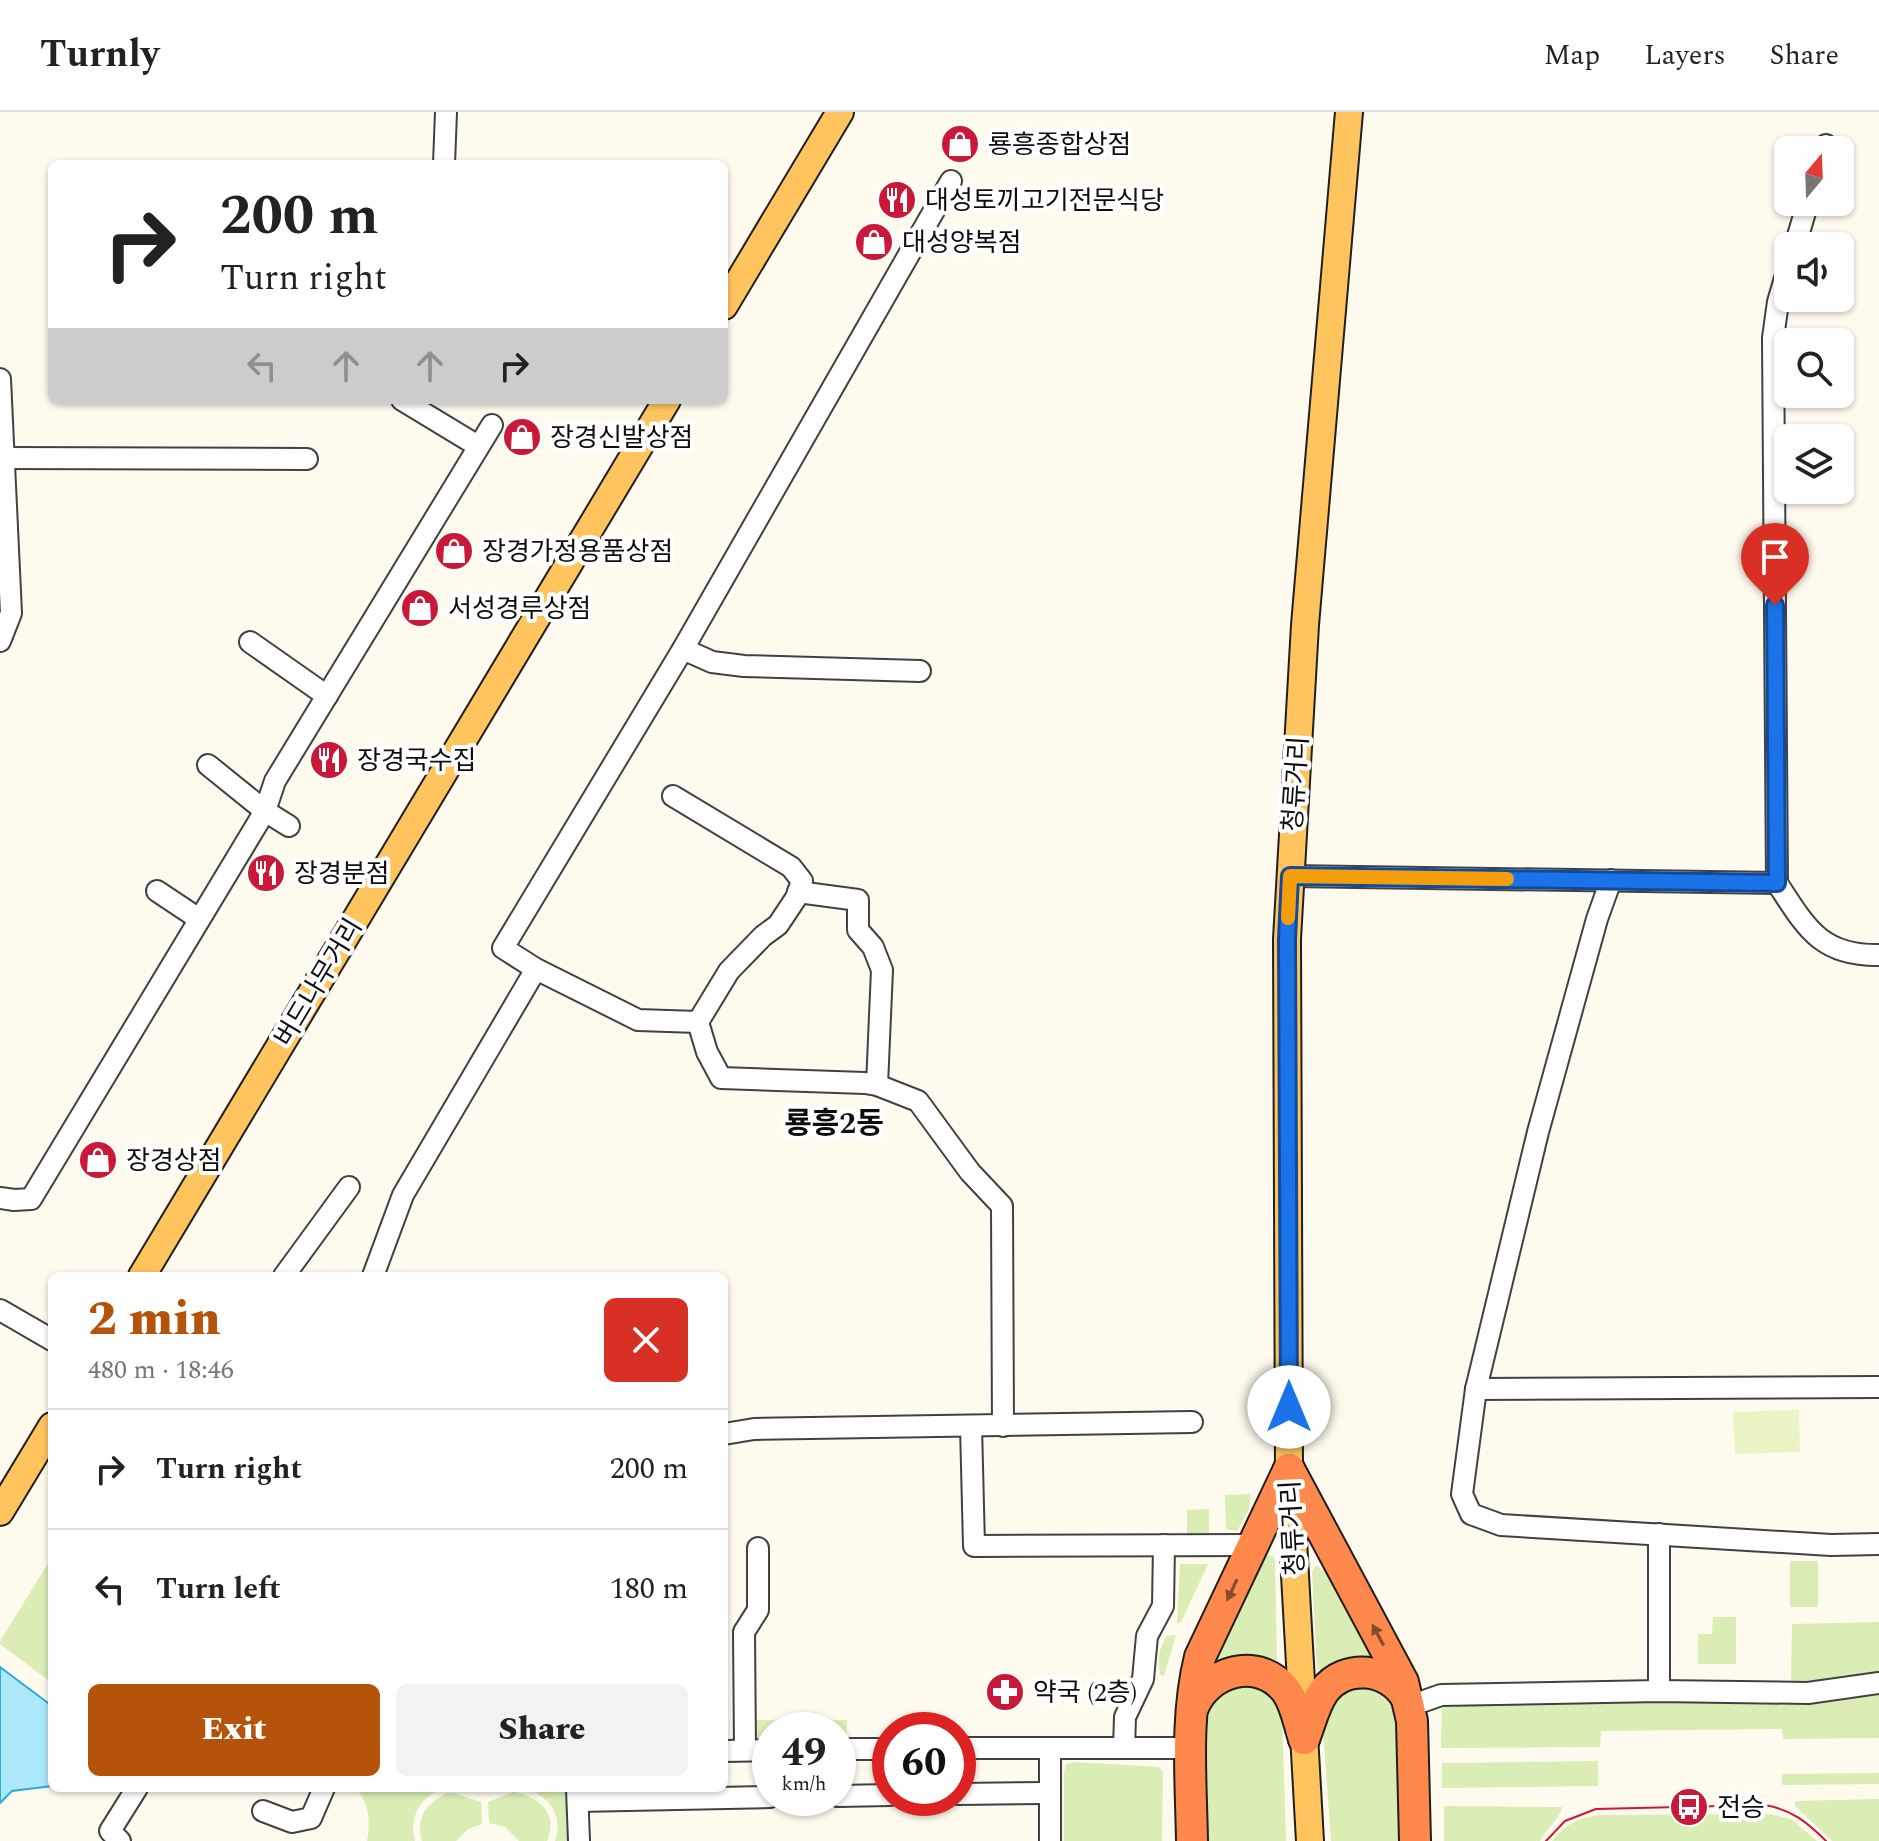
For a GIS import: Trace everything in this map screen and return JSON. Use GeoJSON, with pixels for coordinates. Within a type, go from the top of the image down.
{"type":"FeatureCollection","features":[{"type":"Feature","properties":{"kind":"highway"},"geometry":{"type":"LineString","coordinates":[[1192,1841],[1191,1716],[1200,1657],[1289,1469]]}},
{"type":"Feature","properties":{"kind":"highway"},"geometry":{"type":"LineString","coordinates":[[1289,1469],[1394,1664],[1410,1706],[1415,1841]]}},
{"type":"Feature","properties":{"kind":"highway"},"geometry":{"type":"LineString","coordinates":[[1191,1716],[1196,1698],[1208,1684],[1233,1672],[1258,1673],[1274,1680],[1286,1691],[1304,1739]]}},
{"type":"Feature","properties":{"kind":"highway"},"geometry":{"type":"LineString","coordinates":[[1304,1739],[1324,1692],[1348,1674],[1379,1674],[1393,1681],[1410,1706]]}},
{"type":"Feature","properties":{"kind":"main road"},"geometry":{"type":"LineString","coordinates":[[728,299],[840,112]]}},
{"type":"Feature","properties":{"kind":"main road","name":"청류거리"},"geometry":{"type":"LineString","coordinates":[[1310,1841],[1289,1469],[1287,939],[1305,625],[1349,112]]}},
{"type":"Feature","properties":{"kind":"main road","name":"버드나무거리"},"geometry":{"type":"LineString","coordinates":[[144,1272],[665,404]]}},
{"type":"Feature","properties":{"kind":"main road"},"geometry":{"type":"LineString","coordinates":[[0,1512],[48,1433]]}},
{"type":"Feature","properties":{"kind":"street"},"geometry":{"type":"LineString","coordinates":[[444,160],[446,112]]}},
{"type":"Feature","properties":{"kind":"street"},"geometry":{"type":"LineString","coordinates":[[698,1022],[638,1020],[536,969],[503,948],[683,649],[951,181]]}},
{"type":"Feature","properties":{"kind":"street"},"geometry":{"type":"LineString","coordinates":[[1777,312],[1773,338],[1777,883],[1808,930],[1835,949],[1879,955]]}},
{"type":"Feature","properties":{"kind":"street"},"geometry":{"type":"LineString","coordinates":[[0,379],[11,613],[0,641]]}},
{"type":"Feature","properties":{"kind":"street"},"geometry":{"type":"LineString","coordinates":[[409,404],[478,446]]}},
{"type":"Feature","properties":{"kind":"street"},"geometry":{"type":"LineString","coordinates":[[0,1198],[31,1199],[265,811],[275,781],[492,425]]}},
{"type":"Feature","properties":{"kind":"street"},"geometry":{"type":"LineString","coordinates":[[5,458],[307,459]]}},
{"type":"Feature","properties":{"kind":"street"},"geometry":{"type":"LineString","coordinates":[[250,642],[327,696]]}},
{"type":"Feature","properties":{"kind":"street"},"geometry":{"type":"LineString","coordinates":[[683,649],[712,662],[744,666],[920,671]]}},
{"type":"Feature","properties":{"kind":"street"},"geometry":{"type":"LineString","coordinates":[[208,765],[265,811],[289,826]]}},
{"type":"Feature","properties":{"kind":"street"},"geometry":{"type":"LineString","coordinates":[[673,796],[791,867],[802,881],[778,925],[729,971],[698,1022],[707,1052],[721,1078],[877,1085],[918,1101],[970,1172],[1002,1206],[1003,1426]]}},
{"type":"Feature","properties":{"kind":"street"},"geometry":{"type":"LineString","coordinates":[[1290,876],[1777,883]]}},
{"type":"Feature","properties":{"kind":"street"},"geometry":{"type":"LineString","coordinates":[[1611,880],[1597,919],[1538,1132],[1476,1389],[1462,1494],[1471,1514],[1501,1525],[1831,1545],[1879,1544]]}},
{"type":"Feature","properties":{"kind":"street"},"geometry":{"type":"LineString","coordinates":[[157,891],[199,919]]}},
{"type":"Feature","properties":{"kind":"street"},"geometry":{"type":"LineString","coordinates":[[798,892],[858,900],[858,930],[873,947],[882,970],[877,1085]]}},
{"type":"Feature","properties":{"kind":"street"},"geometry":{"type":"LineString","coordinates":[[374,1272],[403,1195],[536,969]]}},
{"type":"Feature","properties":{"kind":"street"},"geometry":{"type":"LineString","coordinates":[[287,1272],[349,1187]]}},
{"type":"Feature","properties":{"kind":"street"},"geometry":{"type":"LineString","coordinates":[[0,1310],[48,1338]]}},
{"type":"Feature","properties":{"kind":"street"},"geometry":{"type":"LineString","coordinates":[[1476,1389],[1879,1387]]}},
{"type":"Feature","properties":{"kind":"street"},"geometry":{"type":"LineString","coordinates":[[728,1433],[754,1429],[1192,1422]]}},
{"type":"Feature","properties":{"kind":"street"},"geometry":{"type":"LineString","coordinates":[[971,1426],[974,1546],[1253,1545]]}},
{"type":"Feature","properties":{"kind":"street"},"geometry":{"type":"LineString","coordinates":[[1659,1534],[1659,1691]]}},
{"type":"Feature","properties":{"kind":"street"},"geometry":{"type":"LineString","coordinates":[[1124,1748],[1125,1717],[1143,1679],[1147,1636],[1163,1606],[1164,1545]]}},
{"type":"Feature","properties":{"kind":"street"},"geometry":{"type":"LineString","coordinates":[[734,1750],[744,1632],[758,1610],[758,1548]]}},
{"type":"Feature","properties":{"kind":"street"},"geometry":{"type":"LineString","coordinates":[[1410,1706],[1441,1695],[1659,1691],[1808,1693],[1879,1683]]}},
{"type":"Feature","properties":{"kind":"street"},"geometry":{"type":"LineString","coordinates":[[976,1748],[1191,1748]]}},
{"type":"Feature","properties":{"kind":"street"},"geometry":{"type":"LineString","coordinates":[[1050,1748],[1050,1841]]}},
{"type":"Feature","properties":{"kind":"street"},"geometry":{"type":"LineString","coordinates":[[120,1841],[110,1831],[134,1792]]}},
{"type":"Feature","properties":{"kind":"street"},"geometry":{"type":"LineString","coordinates":[[263,1811],[292,1822],[311,1818],[322,1792]]}},
{"type":"Feature","properties":{"kind":"street"},"geometry":{"type":"LineString","coordinates":[[976,1794],[1050,1793]]}},
{"type":"Feature","properties":{"kind":"street"},"geometry":{"type":"LineString","coordinates":[[579,1841],[578,1794],[752,1797]]}},
{"type":"Feature","properties":{"kind":"green space"},"geometry":{"type":"Polygon","coordinates":[[[1799,1410],[1800,1452],[1735,1454],[1733,1412],[1799,1410]]]}},
{"type":"Feature","properties":{"kind":"green space"},"geometry":{"type":"Polygon","coordinates":[[[1251,1494],[1249,1509],[1237,1531],[1226,1529],[1225,1495],[1251,1494]]]}},
{"type":"Feature","properties":{"kind":"green space"},"geometry":{"type":"Polygon","coordinates":[[[1209,1509],[1209,1534],[1187,1534],[1187,1510],[1209,1509]]]}},
{"type":"Feature","properties":{"kind":"green space"},"geometry":{"type":"Polygon","coordinates":[[[1268,1555],[1275,1560],[1277,1663],[1273,1666],[1218,1664],[1213,1661],[1268,1555]]]}},
{"type":"Feature","properties":{"kind":"green space"},"geometry":{"type":"Polygon","coordinates":[[[1790,1561],[1818,1561],[1818,1607],[1790,1607],[1790,1561]]]}},
{"type":"Feature","properties":{"kind":"green space"},"geometry":{"type":"Polygon","coordinates":[[[48,1563],[48,1680],[0,1641],[48,1563]]]}},
{"type":"Feature","properties":{"kind":"green space"},"geometry":{"type":"Polygon","coordinates":[[[1180,1564],[1208,1564],[1181,1622],[1177,1624],[1180,1564]]]}},
{"type":"Feature","properties":{"kind":"green space"},"geometry":{"type":"Polygon","coordinates":[[[1316,1565],[1325,1572],[1377,1653],[1377,1658],[1325,1672],[1317,1669],[1312,1572],[1316,1565]]]}},
{"type":"Feature","properties":{"kind":"green space"},"geometry":{"type":"Polygon","coordinates":[[[1713,1617],[1736,1617],[1736,1664],[1698,1664],[1698,1634],[1712,1634],[1713,1617]]]}},
{"type":"Feature","properties":{"kind":"green space"},"geometry":{"type":"Polygon","coordinates":[[[1879,1622],[1879,1675],[1851,1681],[1791,1682],[1792,1624],[1879,1622]]]}},
{"type":"Feature","properties":{"kind":"green space"},"geometry":{"type":"Polygon","coordinates":[[[1176,1635],[1164,1676],[1160,1675],[1162,1645],[1167,1636],[1176,1635]]]}},
{"type":"Feature","properties":{"kind":"green space"},"geometry":{"type":"Polygon","coordinates":[[[1232,1686],[1249,1686],[1268,1693],[1282,1713],[1286,1841],[1206,1841],[1203,1725],[1208,1705],[1232,1686]]]}},
{"type":"Feature","properties":{"kind":"green space"},"geometry":{"type":"Polygon","coordinates":[[[1360,1687],[1384,1695],[1400,1716],[1402,1841],[1331,1841],[1322,1717],[1340,1693],[1360,1687]]]}},
{"type":"Feature","properties":{"kind":"green space"},"geometry":{"type":"Polygon","coordinates":[[[1879,1694],[1879,1738],[1783,1739],[1782,1729],[1601,1731],[1600,1747],[1441,1748],[1442,1703],[1837,1699],[1879,1694]]]}},
{"type":"Feature","properties":{"kind":"green space"},"geometry":{"type":"Polygon","coordinates":[[[1598,1761],[1598,1786],[1442,1788],[1442,1763],[1598,1761]]]}},
{"type":"Feature","properties":{"kind":"green space"},"geometry":{"type":"Polygon","coordinates":[[[1066,1764],[1159,1767],[1163,1772],[1162,1841],[1064,1841],[1064,1772],[1066,1764]]]}},
{"type":"Feature","properties":{"kind":"green space"},"geometry":{"type":"Polygon","coordinates":[[[1879,1773],[1879,1784],[1782,1785],[1782,1774],[1879,1773]]]}},
{"type":"Feature","properties":{"kind":"green space"},"geometry":{"type":"Polygon","coordinates":[[[359,1792],[435,1792],[422,1803],[415,1816],[415,1841],[367,1841],[368,1813],[359,1792]]]}},
{"type":"Feature","properties":{"kind":"green space"},"geometry":{"type":"Polygon","coordinates":[[[513,1792],[531,1798],[544,1808],[550,1823],[547,1841],[519,1841],[505,1827],[489,1823],[488,1802],[513,1792]]]}},
{"type":"Feature","properties":{"kind":"green space"},"geometry":{"type":"Polygon","coordinates":[[[534,1792],[566,1792],[567,1841],[555,1841],[556,1816],[542,1797],[534,1792]]]}},
{"type":"Feature","properties":{"kind":"green space"},"geometry":{"type":"Polygon","coordinates":[[[447,1793],[481,1802],[482,1824],[468,1829],[456,1841],[422,1841],[420,1825],[424,1812],[447,1793]]]}},
{"type":"Feature","properties":{"kind":"green space"},"geometry":{"type":"Polygon","coordinates":[[[1879,1799],[1879,1841],[1832,1841],[1795,1806],[1795,1801],[1879,1799]]]}},
{"type":"Feature","properties":{"kind":"green space"},"geometry":{"type":"Polygon","coordinates":[[[1444,1806],[1562,1807],[1540,1841],[1444,1841],[1444,1806]]]}},
{"type":"Feature","properties":{"kind":"green space"},"geometry":{"type":"Polygon","coordinates":[[[1770,1814],[1791,1819],[1817,1841],[1552,1841],[1573,1823],[1600,1815],[1770,1814]]]}},
{"type":"Feature","properties":{"kind":"water"},"geometry":{"type":"Polygon","coordinates":[[[0,1667],[48,1703],[48,1786],[12,1791],[0,1803],[0,1667]]]}},
{"type":"Feature","properties":{"kind":"tram line"},"geometry":{"type":"LineString","coordinates":[[1546,1841],[1565,1821],[1596,1809],[1764,1805],[1798,1817],[1826,1841]]}},
{"type":"Feature","properties":{"kind":"slow traffic"},"geometry":{"type":"LineString","coordinates":[[1288,918],[1290,876],[1507,879]]}},
{"type":"Feature","properties":{"kind":"place","name":"룡흥종합상점"},"geometry":{"type":"Point","coordinates":[960,144]}},
{"type":"Feature","properties":{"kind":"place","name":"대성토끼고기전문식당"},"geometry":{"type":"Point","coordinates":[897,200]}},
{"type":"Feature","properties":{"kind":"place","name":"대성양복점"},"geometry":{"type":"Point","coordinates":[874,242]}},
{"type":"Feature","properties":{"kind":"place","name":"장경신발상점"},"geometry":{"type":"Point","coordinates":[522,437]}},
{"type":"Feature","properties":{"kind":"place","name":"장경가정용품상점"},"geometry":{"type":"Point","coordinates":[454,551]}},
{"type":"Feature","properties":{"kind":"place","name":"서성경루상점"},"geometry":{"type":"Point","coordinates":[420,608]}},
{"type":"Feature","properties":{"kind":"place","name":"장경국수집"},"geometry":{"type":"Point","coordinates":[329,760]}},
{"type":"Feature","properties":{"kind":"place","name":"장경분점"},"geometry":{"type":"Point","coordinates":[266,873]}},
{"type":"Feature","properties":{"kind":"place","name":"장경상점"},"geometry":{"type":"Point","coordinates":[98,1160]}},
{"type":"Feature","properties":{"kind":"place","name":"약국 (2층)"},"geometry":{"type":"Point","coordinates":[1005,1692]}},
{"type":"Feature","properties":{"kind":"place","name":"전승"},"geometry":{"type":"Point","coordinates":[1689,1807]}},
{"type":"Feature","properties":{"kind":"district","name":"룡흥2동"},"geometry":{"type":"Point","coordinates":[834,1123]}},
{"type":"Feature","properties":{"kind":"route"},"geometry":{"type":"LineString","coordinates":[[1289,1407],[1287,939],[1290,876],[1777,883],[1775,605]]}}]}
